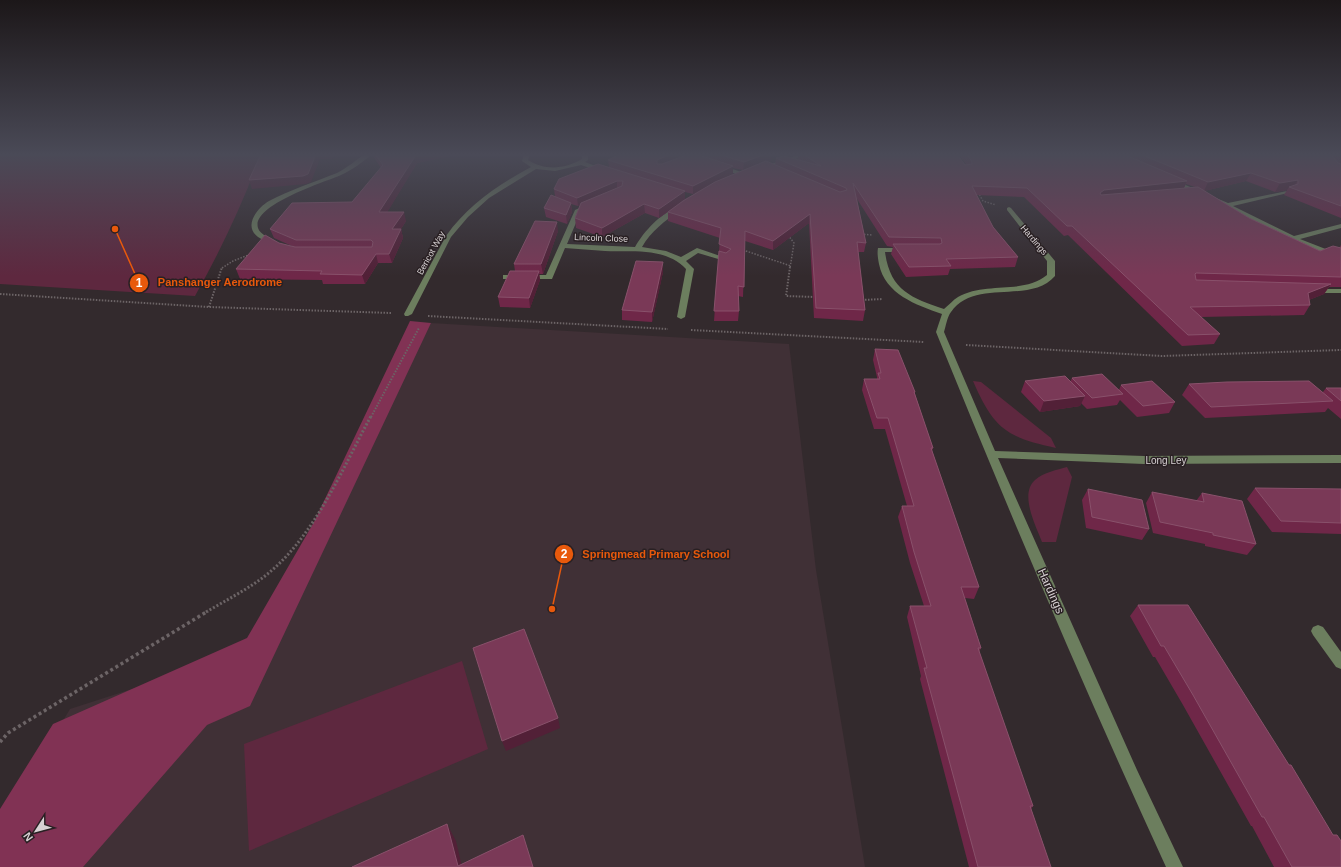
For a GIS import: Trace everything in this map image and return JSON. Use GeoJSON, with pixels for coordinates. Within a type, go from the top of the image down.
{"type":"FeatureCollection","features":[{"type":"Feature","properties":{"kind":"street"},"geometry":{"type":"LineString","coordinates":[[278,245],[260,235],[255,230],[256,219],[264,208],[291,194]]}},
{"type":"Feature","properties":{"kind":"street","name":"Bericot Way"},"geometry":{"type":"LineString","coordinates":[[408,314],[448,237],[462,220],[490,194]]}},
{"type":"Feature","properties":{"kind":"street"},"geometry":{"type":"LineString","coordinates":[[1203,194],[1227,204],[1305,244],[1341,257]]}},
{"type":"Feature","properties":{"kind":"street"},"geometry":{"type":"LineString","coordinates":[[1227,204],[1273,194]]}},
{"type":"Feature","properties":{"kind":"street"},"geometry":{"type":"LineString","coordinates":[[571,207],[578,210],[601,200]]}},
{"type":"Feature","properties":{"kind":"street","name":"Lincoln Close"},"geometry":{"type":"LineString","coordinates":[[638,248],[642,239],[658,224],[681,207]]}},
{"type":"Feature","properties":{"kind":"street","name":"Lincoln Close"},"geometry":{"type":"LineString","coordinates":[[506,277],[549,277],[578,210]]}},
{"type":"Feature","properties":{"kind":"street","name":"Hardings"},"geometry":{"type":"LineString","coordinates":[[1009,210],[1052,261],[1054,269],[1053,275],[1048,281],[1037,285],[969,295],[954,303],[945,312],[940,321],[940,332],[991,454],[1132,775],[1175,867]]}},
{"type":"Feature","properties":{"kind":"street"},"geometry":{"type":"LineString","coordinates":[[1294,238],[1341,226]]}},
{"type":"Feature","properties":{"kind":"street","name":"Lincoln Close"},"geometry":{"type":"LineString","coordinates":[[563,246],[638,248],[666,253],[682,260]]}},
{"type":"Feature","properties":{"kind":"street"},"geometry":{"type":"LineString","coordinates":[[681,316],[690,269],[682,260],[697,250],[725,259]]}},
{"type":"Feature","properties":{"kind":"street"},"geometry":{"type":"LineString","coordinates":[[911,250],[881,250],[886,274],[894,285],[904,294],[923,304],[945,312]]}},
{"type":"Feature","properties":{"kind":"street"},"geometry":{"type":"LineString","coordinates":[[1305,290],[1341,291]]}},
{"type":"Feature","properties":{"kind":"street","name":"Long Ley"},"geometry":{"type":"LineString","coordinates":[[991,454],[1144,460],[1341,459]]}},
{"type":"Feature","properties":{"kind":"street"},"geometry":{"type":"LineString","coordinates":[[1318,631],[1341,663]]}},
{"type":"Feature","properties":{"kind":"path"},"geometry":{"type":"LineString","coordinates":[[980,194],[984,201],[1009,210]]}},
{"type":"Feature","properties":{"kind":"path"},"geometry":{"type":"LineString","coordinates":[[785,233],[794,243],[786,296],[816,297]]}},
{"type":"Feature","properties":{"kind":"path"},"geometry":{"type":"LineString","coordinates":[[857,233],[872,235]]}},
{"type":"Feature","properties":{"kind":"path"},"geometry":{"type":"LineString","coordinates":[[209,307],[222,268],[233,261],[278,245]]}},
{"type":"Feature","properties":{"kind":"path"},"geometry":{"type":"LineString","coordinates":[[725,259],[744,249],[791,266]]}},
{"type":"Feature","properties":{"kind":"path"},"geometry":{"type":"LineString","coordinates":[[0,294],[209,307],[385,312]]}},
{"type":"Feature","properties":{"kind":"path"},"geometry":{"type":"LineString","coordinates":[[860,300],[875,300],[904,294]]}},
{"type":"Feature","properties":{"kind":"path"},"geometry":{"type":"LineString","coordinates":[[0,742],[8,733],[261,579],[284,560],[299,544],[314,522],[422,322]]}},
{"type":"Feature","properties":{"kind":"path"},"geometry":{"type":"LineString","coordinates":[[962,344],[1162,356],[1341,350]]}},
{"type":"Feature","properties":{"kind":"shaded area"},"geometry":{"type":"Polygon","coordinates":[[[0,194],[245,194],[214,261],[195,296],[0,284],[0,194]]]}},
{"type":"Feature","properties":{"kind":"shaded area"},"geometry":{"type":"Polygon","coordinates":[[[410,321],[431,323],[250,706],[207,725],[83,867],[0,867],[0,809],[53,724],[247,638],[314,522],[410,321]]]}},
{"type":"Feature","properties":{"kind":"shaded area"},"geometry":{"type":"Polygon","coordinates":[[[431,323],[789,344],[816,570],[865,867],[0,867],[0,826],[70,709],[262,647],[431,323]]]}},
{"type":"Feature","properties":{"kind":"shaded area"},"geometry":{"type":"Polygon","coordinates":[[[973,381],[981,382],[1051,438],[1056,448],[1025,440],[1013,435],[1004,428],[995,420],[988,410],[973,381]]]}},
{"type":"Feature","properties":{"kind":"shaded area"},"geometry":{"type":"Polygon","coordinates":[[[1067,467],[1072,477],[1056,542],[1042,542],[1030,510],[1028,493],[1030,486],[1042,475],[1067,467]]]}},
{"type":"Feature","properties":{"kind":"shaded area"},"geometry":{"type":"Polygon","coordinates":[[[462,661],[488,749],[249,851],[244,744],[462,661]]]}},
{"type":"Feature","properties":{"kind":"building"},"geometry":{"type":"Polygon","coordinates":[[[358,194],[390,194],[379,212],[404,212],[392,229],[401,229],[389,254],[376,254],[362,275],[320,274],[322,271],[236,269],[265,235],[279,243],[295,247],[372,247],[373,242],[371,240],[296,240],[270,229],[292,203],[352,202],[358,194]]]}},
{"type":"Feature","properties":{"kind":"building"},"geometry":{"type":"Polygon","coordinates":[[[568,194],[585,194],[577,198],[568,194]]]}},
{"type":"Feature","properties":{"kind":"building"},"geometry":{"type":"Polygon","coordinates":[[[602,194],[680,194],[659,209],[644,204],[602,228],[575,218],[581,203],[602,194]]]}},
{"type":"Feature","properties":{"kind":"building"},"geometry":{"type":"Polygon","coordinates":[[[694,194],[855,194],[866,243],[857,242],[865,310],[816,308],[810,214],[773,241],[745,231],[744,287],[738,286],[739,311],[714,311],[719,251],[726,253],[731,249],[719,244],[721,228],[668,212],[694,194]]]}},
{"type":"Feature","properties":{"kind":"building"},"geometry":{"type":"Polygon","coordinates":[[[861,194],[976,194],[993,227],[1018,257],[946,259],[951,266],[909,267],[893,244],[940,244],[942,243],[941,238],[889,237],[861,194]]]}},
{"type":"Feature","properties":{"kind":"building"},"geometry":{"type":"Polygon","coordinates":[[[1034,194],[1210,194],[1249,218],[1320,251],[1333,246],[1341,248],[1341,277],[1196,273],[1196,280],[1331,284],[1308,293],[1310,305],[1190,307],[1220,334],[1188,335],[1072,226],[1067,226],[1034,194]]]}},
{"type":"Feature","properties":{"kind":"building"},"geometry":{"type":"Polygon","coordinates":[[[1309,194],[1341,194],[1341,206],[1309,194]]]}},
{"type":"Feature","properties":{"kind":"building"},"geometry":{"type":"Polygon","coordinates":[[[551,195],[571,203],[566,215],[544,208],[551,195]]]}},
{"type":"Feature","properties":{"kind":"building"},"geometry":{"type":"Polygon","coordinates":[[[535,221],[557,222],[541,264],[514,264],[535,221]]]}},
{"type":"Feature","properties":{"kind":"building"},"geometry":{"type":"Polygon","coordinates":[[[636,261],[663,262],[652,312],[622,310],[636,261]]]}},
{"type":"Feature","properties":{"kind":"building"},"geometry":{"type":"Polygon","coordinates":[[[510,271],[539,271],[529,298],[498,297],[510,271]]]}},
{"type":"Feature","properties":{"kind":"building"},"geometry":{"type":"Polygon","coordinates":[[[875,349],[898,350],[915,392],[933,448],[931,448],[979,587],[961,587],[981,648],[978,648],[1033,806],[1030,806],[1051,867],[978,867],[924,668],[927,668],[910,606],[931,606],[914,552],[902,506],[914,506],[888,418],[877,418],[864,379],[880,379],[878,373],[881,373],[875,349]]]}},
{"type":"Feature","properties":{"kind":"building"},"geometry":{"type":"Polygon","coordinates":[[[1102,374],[1123,394],[1092,398],[1072,378],[1102,374]]]}},
{"type":"Feature","properties":{"kind":"building"},"geometry":{"type":"Polygon","coordinates":[[[1065,376],[1085,396],[1044,401],[1025,381],[1065,376]]]}},
{"type":"Feature","properties":{"kind":"building"},"geometry":{"type":"Polygon","coordinates":[[[1152,381],[1175,402],[1143,406],[1121,385],[1152,381]]]}},
{"type":"Feature","properties":{"kind":"building"},"geometry":{"type":"Polygon","coordinates":[[[1309,381],[1333,401],[1211,407],[1189,384],[1227,382],[1309,381]]]}},
{"type":"Feature","properties":{"kind":"building"},"geometry":{"type":"Polygon","coordinates":[[[1326,388],[1341,388],[1341,401],[1326,388]]]}},
{"type":"Feature","properties":{"kind":"building"},"geometry":{"type":"Polygon","coordinates":[[[1255,488],[1341,489],[1341,523],[1281,521],[1255,488]]]}},
{"type":"Feature","properties":{"kind":"building"},"geometry":{"type":"Polygon","coordinates":[[[1088,489],[1142,500],[1149,529],[1092,517],[1088,489]]]}},
{"type":"Feature","properties":{"kind":"building"},"geometry":{"type":"Polygon","coordinates":[[[1152,492],[1204,502],[1202,493],[1242,501],[1256,544],[1160,522],[1152,492]]]}},
{"type":"Feature","properties":{"kind":"building"},"geometry":{"type":"Polygon","coordinates":[[[1138,605],[1188,605],[1289,765],[1291,765],[1333,835],[1337,835],[1341,841],[1341,867],[1292,867],[1193,695],[1164,646],[1161,646],[1138,605]]]}},
{"type":"Feature","properties":{"kind":"building"},"geometry":{"type":"Polygon","coordinates":[[[524,629],[558,718],[502,741],[473,648],[524,629]]]}},
{"type":"Feature","properties":{"kind":"building"},"geometry":{"type":"Polygon","coordinates":[[[447,824],[458,866],[523,835],[533,867],[352,867],[447,824]]]}},
{"type":"Feature","properties":{"kind":"place","name":"Panshanger Aerodrome"},"geometry":{"type":"Point","coordinates":[115,229]}},
{"type":"Feature","properties":{"kind":"place","name":"Springmead Primary School"},"geometry":{"type":"Point","coordinates":[552,609]}}]}
